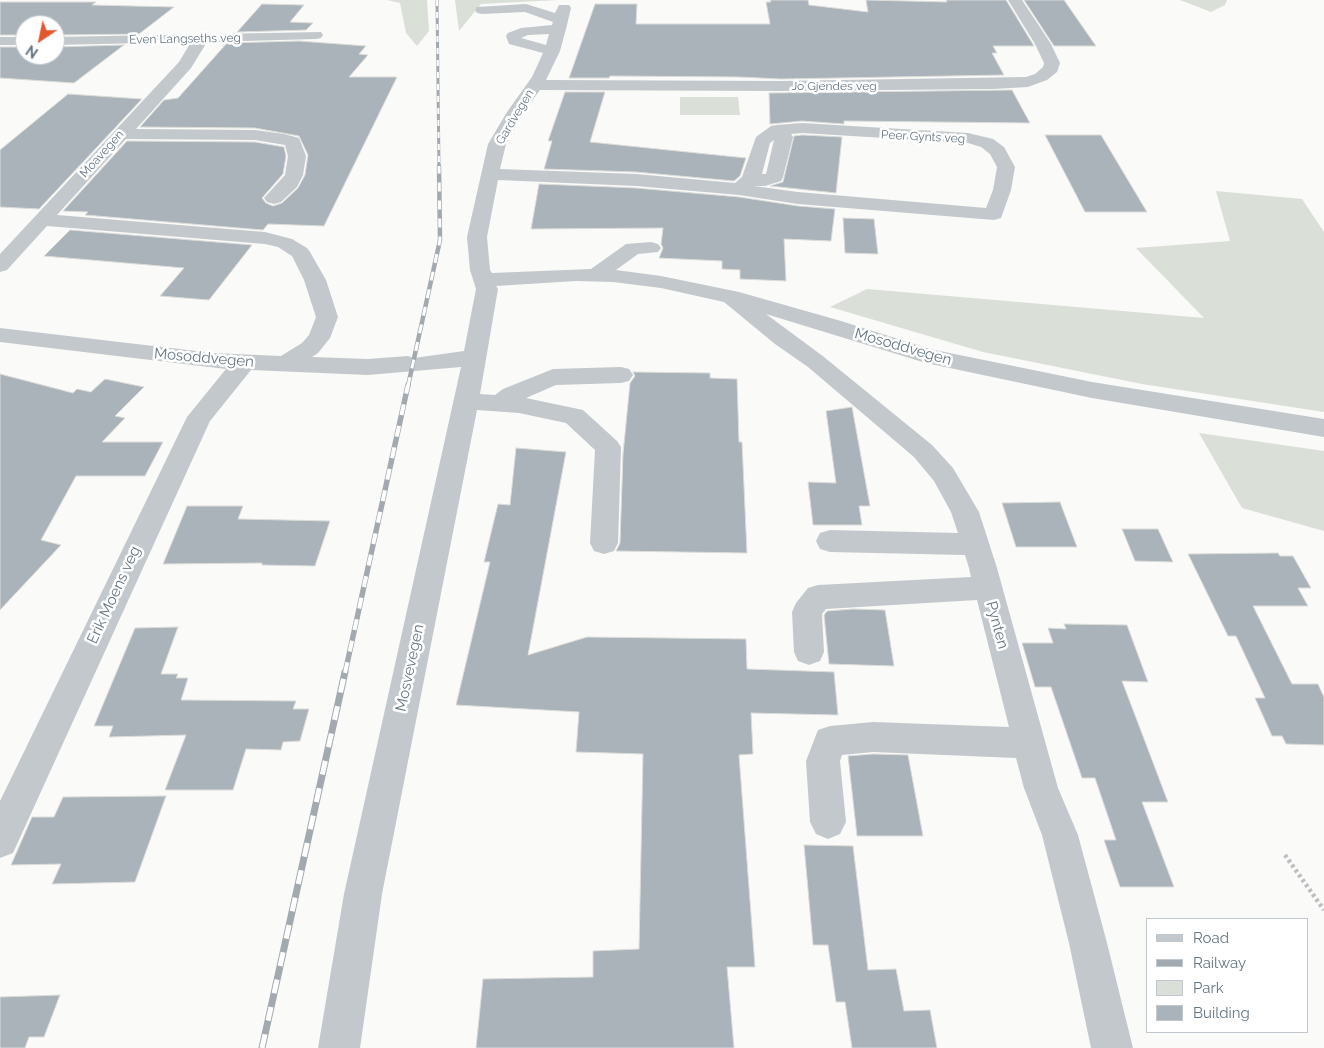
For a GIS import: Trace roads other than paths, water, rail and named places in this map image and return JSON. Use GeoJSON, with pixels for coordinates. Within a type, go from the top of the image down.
{"type":"FeatureCollection","features":[{"type":"Feature","properties":{"kind":"street","name":"Jo Gjendes veg"},"geometry":{"type":"LineString","coordinates":[[534,85],[801,86],[1028,82],[1052,70],[1052,64],[1043,44],[1015,0]]}},
{"type":"Feature","properties":{"kind":"street"},"geometry":{"type":"LineString","coordinates":[[482,10],[526,8],[561,19]]}},
{"type":"Feature","properties":{"kind":"street","name":"Gardvegen"},"geometry":{"type":"LineString","coordinates":[[485,285],[480,270],[477,237],[497,144],[534,85],[552,51],[561,19]]}},
{"type":"Feature","properties":{"kind":"street"},"geometry":{"type":"LineString","coordinates":[[552,51],[514,41],[512,36],[561,19]]}},
{"type":"Feature","properties":{"kind":"street","name":"Even Langseths veg"},"geometry":{"type":"LineString","coordinates":[[65,41],[316,35]]}},
{"type":"Feature","properties":{"kind":"street","name":"Moavegen"},"geometry":{"type":"LineString","coordinates":[[0,266],[185,65],[201,39]]}},
{"type":"Feature","properties":{"kind":"street"},"geometry":{"type":"LineString","coordinates":[[0,41],[15,41]]}},
{"type":"Feature","properties":{"kind":"street","name":"Peer Gynts veg"},"geometry":{"type":"LineString","coordinates":[[490,174],[745,184],[798,198],[994,214],[1002,190],[1006,167],[998,151],[987,143],[968,138],[802,128],[777,130],[762,141],[745,184]]}},
{"type":"Feature","properties":{"kind":"street"},"geometry":{"type":"LineString","coordinates":[[120,134],[255,135],[293,142],[297,156],[294,175],[290,183],[274,198]]}},
{"type":"Feature","properties":{"kind":"street"},"geometry":{"type":"LineString","coordinates":[[42,220],[265,238],[285,243],[300,252],[315,280],[327,317],[319,338],[310,348],[285,364]]}},
{"type":"Feature","properties":{"kind":"street"},"geometry":{"type":"LineString","coordinates":[[595,276],[633,248],[651,248]]}},
{"type":"Feature","properties":{"kind":"street","name":"Mosoddvegen"},"geometry":{"type":"LineString","coordinates":[[485,285],[536,276],[595,276],[661,282],[731,297],[834,326],[935,358],[1092,390],[1324,428]]}},
{"type":"Feature","properties":{"kind":"street","name":"Mosvevegen"},"geometry":{"type":"LineString","coordinates":[[339,1048],[363,894],[467,401],[485,285]]}},
{"type":"Feature","properties":{"kind":"street","name":"Pynten"},"geometry":{"type":"LineString","coordinates":[[731,297],[775,334],[816,362],[923,452],[944,475],[961,505],[988,588],[1041,788],[1060,835],[1112,1048]]}},
{"type":"Feature","properties":{"kind":"street","name":"Mosoddvegen"},"geometry":{"type":"LineString","coordinates":[[0,335],[213,361],[368,367],[474,358]]}},
{"type":"Feature","properties":{"kind":"street","name":"Erik Moens veg"},"geometry":{"type":"LineString","coordinates":[[0,840],[164,488],[200,417],[245,362]]}},
{"type":"Feature","properties":{"kind":"street"},"geometry":{"type":"LineString","coordinates":[[500,404],[512,395],[553,377],[621,375]]}},
{"type":"Feature","properties":{"kind":"street"},"geometry":{"type":"LineString","coordinates":[[467,401],[500,404],[574,416],[608,447],[604,542]]}},
{"type":"Feature","properties":{"kind":"street"},"geometry":{"type":"LineString","coordinates":[[830,541],[975,544]]}},
{"type":"Feature","properties":{"kind":"street"},"geometry":{"type":"LineString","coordinates":[[809,652],[807,612],[818,597],[988,588]]}},
{"type":"Feature","properties":{"kind":"street"},"geometry":{"type":"LineString","coordinates":[[828,822],[823,761],[830,741],[873,737],[1030,743]]}},
{"type":"Feature","properties":{"kind":"railway"},"geometry":{"type":"LineString","coordinates":[[437,0],[439,168]]}},
{"type":"Feature","properties":{"kind":"railway"},"geometry":{"type":"LineString","coordinates":[[408,386],[440,240],[439,166]]}},
{"type":"Feature","properties":{"kind":"railway"},"geometry":{"type":"LineString","coordinates":[[345,673],[408,385]]}},
{"type":"Feature","properties":{"kind":"railway"},"geometry":{"type":"LineString","coordinates":[[262,1048],[345,672]]}}]}
